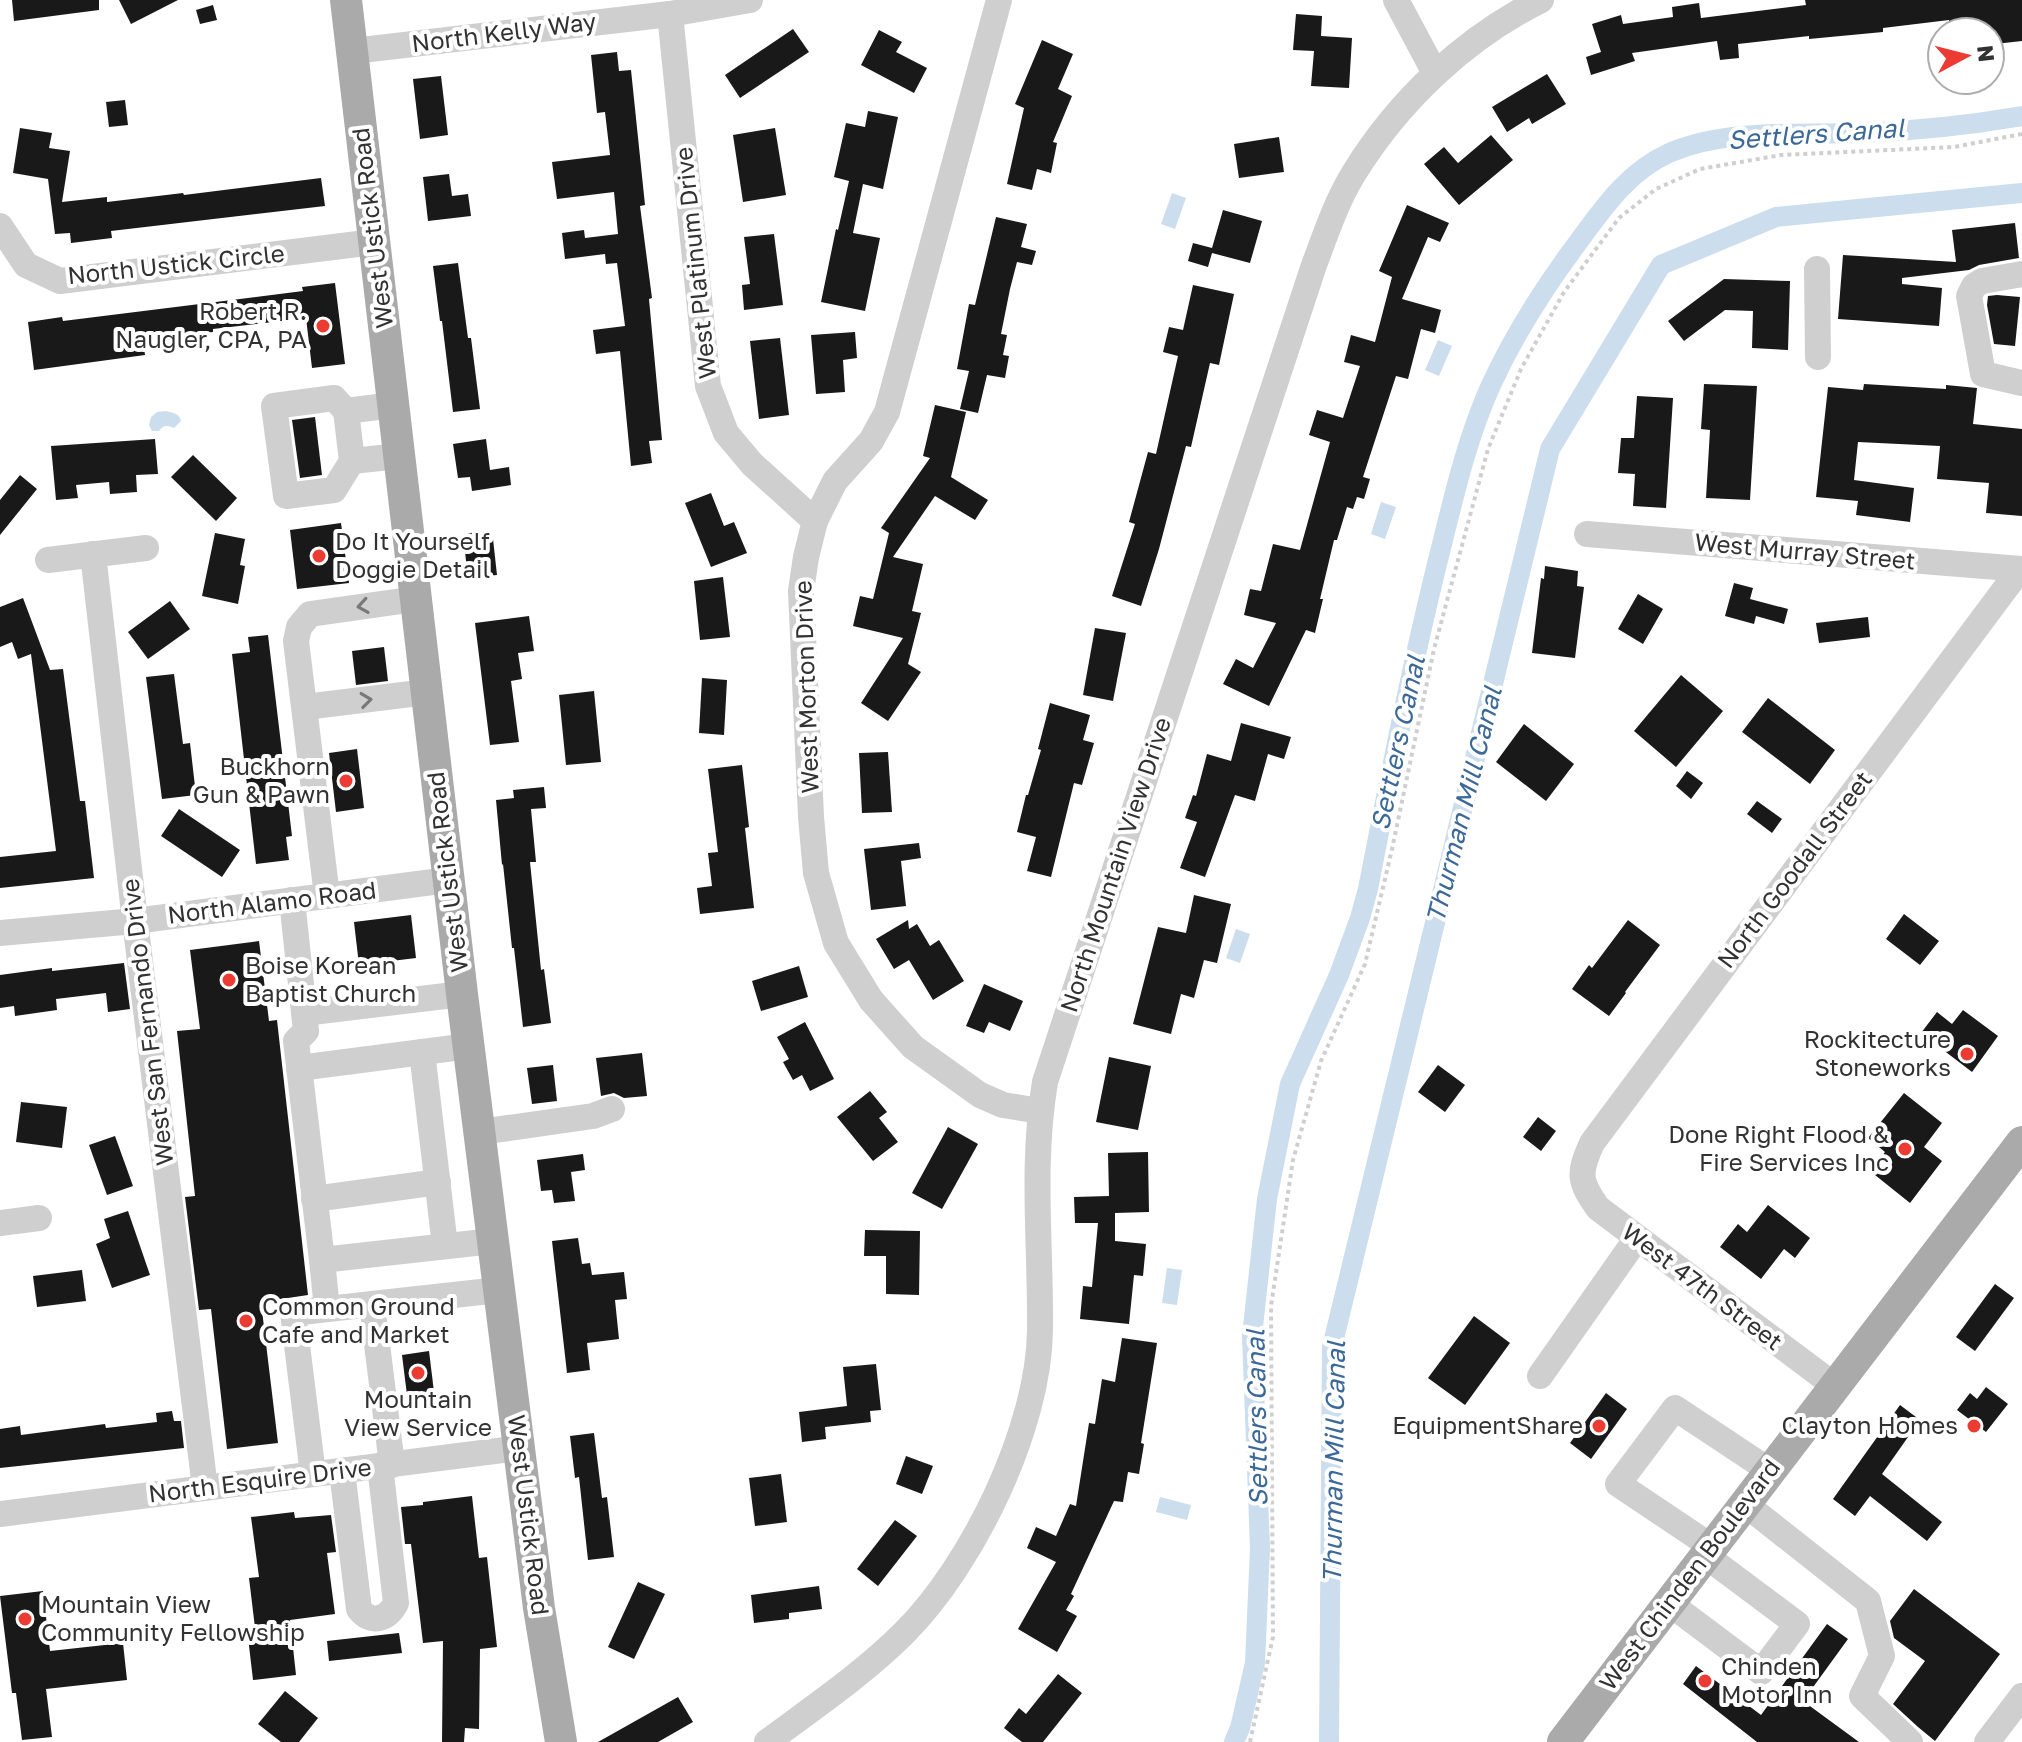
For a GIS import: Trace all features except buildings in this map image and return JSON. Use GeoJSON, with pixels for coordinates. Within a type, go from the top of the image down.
{"type":"FeatureCollection","features":[{"type":"Feature","properties":{"kind":"main road","name":"West Ustick Road"},"geometry":{"type":"LineString","coordinates":[[346,0],[462,994],[539,1608],[561,1742]]}},
{"type":"Feature","properties":{"kind":"main road","name":"West Chinden Boulevard"},"geometry":{"type":"LineString","coordinates":[[1563,1742],[2022,1142]]}},
{"type":"Feature","properties":{"kind":"street","name":"North Kelly Way"},"geometry":{"type":"LineString","coordinates":[[353,51],[670,14],[750,0]]}},
{"type":"Feature","properties":{"kind":"street","name":"West Morton Drive"},"geometry":{"type":"LineString","coordinates":[[999,0],[887,412],[871,441],[835,481],[815,521],[801,591],[816,873],[836,943],[871,1000],[913,1047],[980,1095],[1003,1105],[1040,1111]]}},
{"type":"Feature","properties":{"kind":"street"},"geometry":{"type":"LineString","coordinates":[[1396,0],[1435,73]]}},
{"type":"Feature","properties":{"kind":"street","name":"North Mountain View Drive"},"geometry":{"type":"LineString","coordinates":[[767,1742],[864,1669],[904,1633],[937,1597],[972,1543],[1004,1478],[1029,1409],[1037,1371],[1040,1332],[1036,1184],[1040,1111],[1045,1082],[1313,268],[1338,203],[1354,173],[1398,112],[1435,73],[1467,46],[1541,0]]}},
{"type":"Feature","properties":{"kind":"street","name":"West Platinum Drive"},"geometry":{"type":"LineString","coordinates":[[670,14],[708,386],[726,433],[752,464],[815,521]]}},
{"type":"Feature","properties":{"kind":"street","name":"North Ustick Circle"},"geometry":{"type":"LineString","coordinates":[[0,226],[26,265],[60,281],[374,242]]}},
{"type":"Feature","properties":{"kind":"street"},"geometry":{"type":"LineString","coordinates":[[1817,269],[1818,357]]}},
{"type":"Feature","properties":{"kind":"street"},"geometry":{"type":"LineString","coordinates":[[2022,274],[1982,281],[1974,286],[1969,296],[1983,374],[2022,383]]}},
{"type":"Feature","properties":{"kind":"street"},"geometry":{"type":"LineString","coordinates":[[334,398],[346,411],[352,461],[334,490],[286,496],[274,406],[334,398]]}},
{"type":"Feature","properties":{"kind":"street"},"geometry":{"type":"LineString","coordinates":[[346,411],[393,405]]}},
{"type":"Feature","properties":{"kind":"street"},"geometry":{"type":"LineString","coordinates":[[352,461],[399,456]]}},
{"type":"Feature","properties":{"kind":"street","name":"West Murray Street"},"geometry":{"type":"LineString","coordinates":[[1587,534],[2021,569]]}},
{"type":"Feature","properties":{"kind":"street"},"geometry":{"type":"LineString","coordinates":[[48,560],[146,548]]}},
{"type":"Feature","properties":{"kind":"street","name":"West San Fernando Drive"},"geometry":{"type":"LineString","coordinates":[[93,554],[205,1488]]}},
{"type":"Feature","properties":{"kind":"street","name":"North Goodall Street"},"geometry":{"type":"LineString","coordinates":[[1582,1177],[1583,1162],[1592,1143],[2021,569]]}},
{"type":"Feature","properties":{"kind":"street"},"geometry":{"type":"LineString","coordinates":[[327,896],[296,641],[299,627],[310,614],[416,599]]}},
{"type":"Feature","properties":{"kind":"street"},"geometry":{"type":"LineString","coordinates":[[305,707],[427,692]]}},
{"type":"Feature","properties":{"kind":"street","name":"North Alamo Road"},"geometry":{"type":"LineString","coordinates":[[0,933],[135,921],[448,880]]}},
{"type":"Feature","properties":{"kind":"street"},"geometry":{"type":"LineString","coordinates":[[292,900],[306,1031],[296,1041],[327,1309]]}},
{"type":"Feature","properties":{"kind":"street"},"geometry":{"type":"LineString","coordinates":[[304,1013],[462,994]]}},
{"type":"Feature","properties":{"kind":"street"},"geometry":{"type":"LineString","coordinates":[[299,1068],[469,1046]]}},
{"type":"Feature","properties":{"kind":"street"},"geometry":{"type":"LineString","coordinates":[[422,1052],[445,1246]]}},
{"type":"Feature","properties":{"kind":"street"},"geometry":{"type":"LineString","coordinates":[[480,1132],[593,1116],[612,1109]]}},
{"type":"Feature","properties":{"kind":"street","name":"West 47th Street"},"geometry":{"type":"LineString","coordinates":[[1582,1177],[1585,1191],[1598,1208],[1835,1386]]}},
{"type":"Feature","properties":{"kind":"street"},"geometry":{"type":"LineString","coordinates":[[314,1199],[438,1182]]}},
{"type":"Feature","properties":{"kind":"street"},"geometry":{"type":"LineString","coordinates":[[0,1223],[39,1218]]}},
{"type":"Feature","properties":{"kind":"street"},"geometry":{"type":"LineString","coordinates":[[1540,1376],[1637,1238]]}},
{"type":"Feature","properties":{"kind":"street"},"geometry":{"type":"LineString","coordinates":[[322,1260],[493,1241]]}},
{"type":"Feature","properties":{"kind":"street"},"geometry":{"type":"LineString","coordinates":[[313,1474],[293,1313],[499,1290]]}},
{"type":"Feature","properties":{"kind":"street"},"geometry":{"type":"LineString","coordinates":[[342,1471],[359,1609],[364,1617],[384,1618],[392,1612],[396,1603],[372,1304]]}},
{"type":"Feature","properties":{"kind":"street"},"geometry":{"type":"LineString","coordinates":[[1669,1603],[1761,1672],[1797,1624],[1709,1552],[1618,1484],[1675,1408],[1770,1471]]}},
{"type":"Feature","properties":{"kind":"street","name":"North Esquire Drive"},"geometry":{"type":"LineString","coordinates":[[0,1514],[520,1448]]}},
{"type":"Feature","properties":{"kind":"street"},"geometry":{"type":"LineString","coordinates":[[1745,1504],[1868,1601],[1882,1656],[1862,1696],[1910,1742]]}},
{"type":"Feature","properties":{"kind":"street"},"geometry":{"type":"LineString","coordinates":[[1987,1742],[2022,1696]]}},
{"type":"Feature","properties":{"kind":"path"},"geometry":{"type":"LineString","coordinates":[[1250,1742],[1273,1637],[1271,1306],[1293,1160],[1321,1061],[1365,964],[1434,649],[1488,449],[1521,369],[1564,292],[1619,218],[1656,189],[1700,169],[1781,155],[1954,147],[2022,134]]}},
{"type":"Feature","properties":{"kind":"water"},"geometry":{"type":"Polygon","coordinates":[[[1172,193],[1186,198],[1175,229],[1161,224],[1172,193]]]}},
{"type":"Feature","properties":{"kind":"water"},"geometry":{"type":"Polygon","coordinates":[[[1438,340],[1452,346],[1439,376],[1425,370],[1438,340]]]}},
{"type":"Feature","properties":{"kind":"water"},"geometry":{"type":"Polygon","coordinates":[[[157,412],[177,415],[181,421],[174,428],[165,426],[159,431],[152,431],[149,425],[151,417],[157,412]]]}},
{"type":"Feature","properties":{"kind":"water"},"geometry":{"type":"Polygon","coordinates":[[[1381,502],[1396,507],[1385,539],[1371,534],[1381,502]]]}},
{"type":"Feature","properties":{"kind":"water"},"geometry":{"type":"Polygon","coordinates":[[[1236,929],[1250,934],[1240,963],[1226,958],[1236,929]]]}},
{"type":"Feature","properties":{"kind":"water"},"geometry":{"type":"Polygon","coordinates":[[[1167,1268],[1182,1270],[1177,1305],[1162,1303],[1167,1268]]]}},
{"type":"Feature","properties":{"kind":"water"},"geometry":{"type":"Polygon","coordinates":[[[1160,1497],[1191,1505],[1187,1520],[1156,1512],[1160,1497]]]}},
{"type":"Feature","properties":{"kind":"waterway","name":"Settlers Canal"},"geometry":{"type":"LineString","coordinates":[[1234,1742],[1255,1663],[1260,1548],[1252,1336],[1267,1199],[1290,1084],[1339,975],[1360,918],[1450,510],[1475,426],[1500,366],[1543,293],[1598,215],[1630,180],[1669,153],[1739,136],[1901,131],[2022,116]]}},
{"type":"Feature","properties":{"kind":"waterway","name":"Thurman Mill Canal"},"geometry":{"type":"LineString","coordinates":[[1329,1742],[1332,1347],[1550,449],[1661,265],[1776,217],[2022,193]]}},
{"type":"Feature","properties":{"kind":"place","name":"Robert R. Naugler, CPA, PA"},"geometry":{"type":"Point","coordinates":[323,326]}},
{"type":"Feature","properties":{"kind":"place","name":"Do It Yourself Doggie Detail"},"geometry":{"type":"Point","coordinates":[319,556]}},
{"type":"Feature","properties":{"kind":"place","name":"Buckhorn Gun & Pawn"},"geometry":{"type":"Point","coordinates":[346,781]}},
{"type":"Feature","properties":{"kind":"place","name":"Boise Korean Baptist Church"},"geometry":{"type":"Point","coordinates":[229,980]}},
{"type":"Feature","properties":{"kind":"place","name":"Rockitecture Stoneworks"},"geometry":{"type":"Point","coordinates":[1967,1054]}},
{"type":"Feature","properties":{"kind":"place","name":"Done Right Flood & Fire Services Inc"},"geometry":{"type":"Point","coordinates":[1905,1149]}},
{"type":"Feature","properties":{"kind":"place","name":"Common Ground Cafe and Market"},"geometry":{"type":"Point","coordinates":[246,1321]}},
{"type":"Feature","properties":{"kind":"place","name":"Mountain View Service"},"geometry":{"type":"Point","coordinates":[418,1373]}},
{"type":"Feature","properties":{"kind":"place","name":"EquipmentShare"},"geometry":{"type":"Point","coordinates":[1599,1426]}},
{"type":"Feature","properties":{"kind":"place","name":"Clayton Homes"},"geometry":{"type":"Point","coordinates":[1974,1426]}},
{"type":"Feature","properties":{"kind":"place","name":"Mountain View Community Fellowship"},"geometry":{"type":"Point","coordinates":[25,1619]}},
{"type":"Feature","properties":{"kind":"place","name":"Chinden Motor Inn"},"geometry":{"type":"Point","coordinates":[1705,1681]}}]}
